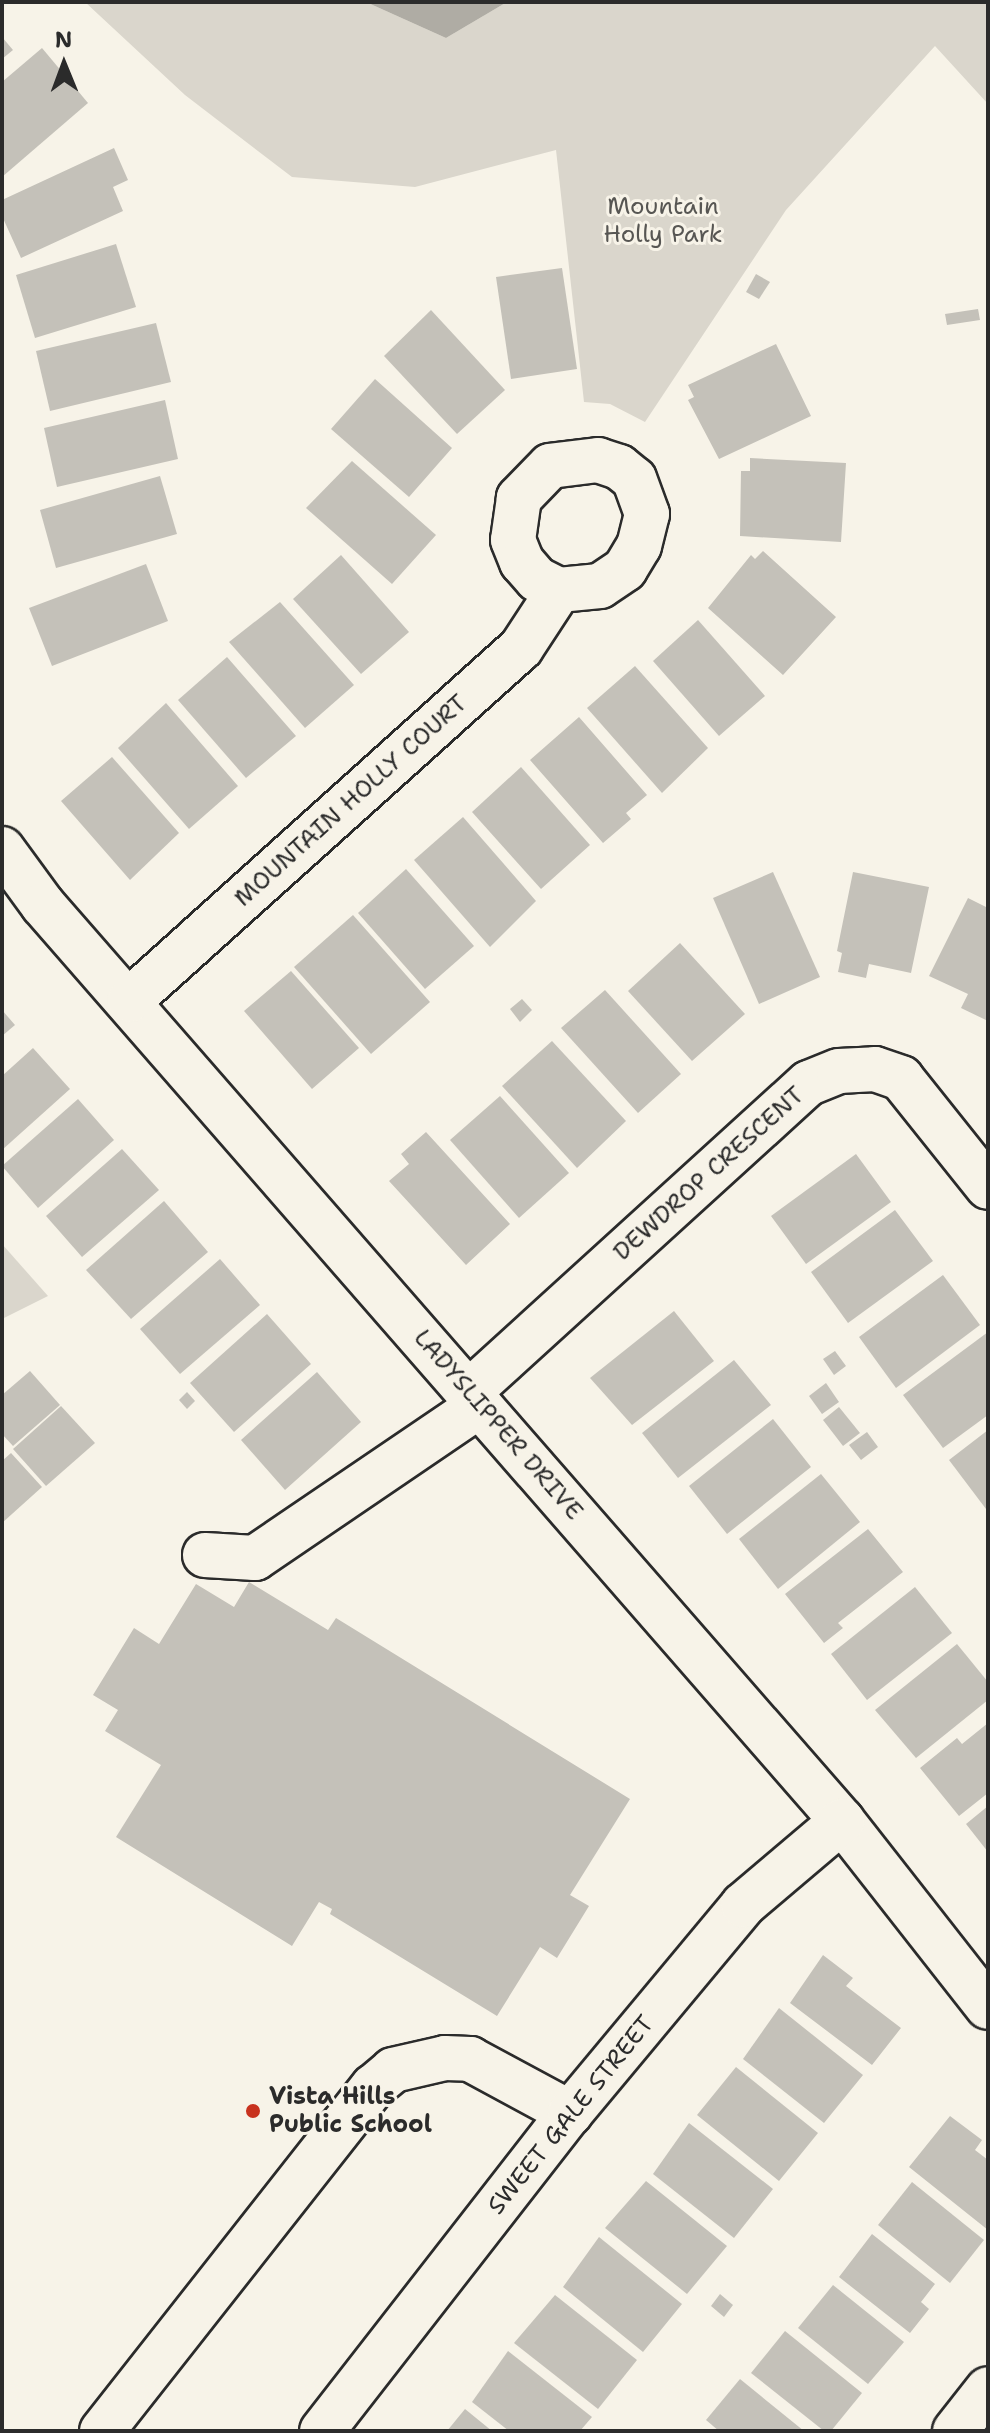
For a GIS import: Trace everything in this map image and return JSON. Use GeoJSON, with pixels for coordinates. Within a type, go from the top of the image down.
{"type":"FeatureCollection","features":[{"type":"Feature","properties":{"kind":"street","name":"MOUNTAIN HOLLY COURT"},"geometry":{"type":"LineString","coordinates":[[130,1000],[521,648],[559,590]]}},
{"type":"Feature","properties":{"kind":"street","name":"LADYSLIPPER DRIVE"},"geometry":{"type":"LineString","coordinates":[[2,849],[43,905],[130,1000],[842,1821],[988,2007]]}},
{"type":"Feature","properties":{"kind":"street","name":"DEWDROP CRESCENT"},"geometry":{"type":"LineString","coordinates":[[205,1555],[255,1558],[475,1399],[809,1083],[829,1075],[875,1069],[901,1078],[988,1187]]}},
{"type":"Feature","properties":{"kind":"street","name":"SWEET GALE STREET"},"geometry":{"type":"LineString","coordinates":[[322,2431],[570,2113],[743,1905],[842,1821]]}},
{"type":"Feature","properties":{"kind":"street"},"geometry":{"type":"LineString","coordinates":[[102,2431],[373,2087],[393,2070],[445,2058],[470,2059],[570,2113]]}},
{"type":"Feature","properties":{"kind":"street"},"geometry":{"type":"LineString","coordinates":[[955,2431],[988,2389]]}},
{"type":"Feature","properties":{"kind":"green space","name":"Mountain Holly Park"},"geometry":{"type":"Polygon","coordinates":[[[85,2],[366,2],[446,38],[507,2],[988,2],[988,104],[935,46],[786,210],[645,422],[610,404],[584,402],[556,150],[415,187],[292,177],[185,95],[85,2]]]}},
{"type":"Feature","properties":{"kind":"green space"},"geometry":{"type":"Polygon","coordinates":[[[2,1244],[48,1296],[2,1319],[2,1244]]]}},
{"type":"Feature","properties":{"kind":"shaded area"},"geometry":{"type":"Polygon","coordinates":[[[366,2],[507,2],[446,38],[366,2]]]}},
{"type":"Feature","properties":{"kind":"building"},"geometry":{"type":"Polygon","coordinates":[[[2,37],[13,50],[2,59],[2,37]]]}},
{"type":"Feature","properties":{"kind":"building"},"geometry":{"type":"Polygon","coordinates":[[[42,48],[88,103],[2,177],[2,82],[42,48]]]}},
{"type":"Feature","properties":{"kind":"building"},"geometry":{"type":"Polygon","coordinates":[[[114,148],[128,180],[113,187],[123,211],[21,258],[2,216],[2,200],[114,148]]]}},
{"type":"Feature","properties":{"kind":"building"},"geometry":{"type":"Polygon","coordinates":[[[116,244],[136,307],[35,338],[16,275],[116,244]]]}},
{"type":"Feature","properties":{"kind":"building"},"geometry":{"type":"Polygon","coordinates":[[[562,268],[577,369],[511,379],[496,277],[562,268]]]}},
{"type":"Feature","properties":{"kind":"building"},"geometry":{"type":"Polygon","coordinates":[[[756,274],[770,282],[759,299],[746,292],[756,274]]]}},
{"type":"Feature","properties":{"kind":"building"},"geometry":{"type":"Polygon","coordinates":[[[978,309],[980,320],[947,325],[945,314],[978,309]]]}},
{"type":"Feature","properties":{"kind":"building"},"geometry":{"type":"Polygon","coordinates":[[[431,310],[505,390],[457,434],[384,356],[431,310]]]}},
{"type":"Feature","properties":{"kind":"building"},"geometry":{"type":"Polygon","coordinates":[[[156,323],[171,382],[50,411],[36,351],[156,323]]]}},
{"type":"Feature","properties":{"kind":"building"},"geometry":{"type":"Polygon","coordinates":[[[776,344],[811,416],[719,459],[688,400],[694,397],[688,385],[776,344]]]}},
{"type":"Feature","properties":{"kind":"building"},"geometry":{"type":"Polygon","coordinates":[[[375,379],[452,448],[409,497],[331,429],[375,379]]]}},
{"type":"Feature","properties":{"kind":"building"},"geometry":{"type":"Polygon","coordinates":[[[165,400],[178,459],[57,487],[44,428],[165,400]]]}},
{"type":"Feature","properties":{"kind":"building"},"geometry":{"type":"Polygon","coordinates":[[[750,458],[846,463],[841,542],[740,536],[741,471],[750,471],[750,458]]]}},
{"type":"Feature","properties":{"kind":"building"},"geometry":{"type":"Polygon","coordinates":[[[352,461],[436,535],[392,584],[306,508],[352,461]]]}},
{"type":"Feature","properties":{"kind":"building"},"geometry":{"type":"Polygon","coordinates":[[[160,476],[177,534],[56,568],[40,510],[160,476]]]}},
{"type":"Feature","properties":{"kind":"building"},"geometry":{"type":"Polygon","coordinates":[[[763,551],[836,617],[783,675],[708,608],[751,555],[755,559],[763,551]]]}},
{"type":"Feature","properties":{"kind":"building"},"geometry":{"type":"Polygon","coordinates":[[[341,555],[409,632],[361,674],[293,599],[341,555]]]}},
{"type":"Feature","properties":{"kind":"building"},"geometry":{"type":"Polygon","coordinates":[[[146,564],[168,621],[52,666],[29,608],[146,564]]]}},
{"type":"Feature","properties":{"kind":"building"},"geometry":{"type":"Polygon","coordinates":[[[280,602],[354,685],[305,728],[229,642],[280,602]]]}},
{"type":"Feature","properties":{"kind":"building"},"geometry":{"type":"Polygon","coordinates":[[[698,620],[765,696],[719,736],[653,661],[698,620]]]}},
{"type":"Feature","properties":{"kind":"building"},"geometry":{"type":"Polygon","coordinates":[[[227,657],[296,736],[246,778],[178,700],[227,657]]]}},
{"type":"Feature","properties":{"kind":"building"},"geometry":{"type":"Polygon","coordinates":[[[635,666],[708,748],[662,793],[587,708],[635,666]]]}},
{"type":"Feature","properties":{"kind":"building"},"geometry":{"type":"Polygon","coordinates":[[[166,703],[238,786],[189,829],[118,748],[166,703]]]}},
{"type":"Feature","properties":{"kind":"building"},"geometry":{"type":"Polygon","coordinates":[[[579,717],[647,795],[626,813],[631,819],[603,843],[530,760],[579,717]]]}},
{"type":"Feature","properties":{"kind":"building"},"geometry":{"type":"Polygon","coordinates":[[[112,757],[179,833],[130,880],[61,801],[112,757]]]}},
{"type":"Feature","properties":{"kind":"building"},"geometry":{"type":"Polygon","coordinates":[[[521,767],[590,845],[541,889],[472,812],[521,767]]]}},
{"type":"Feature","properties":{"kind":"building"},"geometry":{"type":"Polygon","coordinates":[[[463,817],[536,901],[490,947],[414,860],[463,817]]]}},
{"type":"Feature","properties":{"kind":"building"},"geometry":{"type":"Polygon","coordinates":[[[406,869],[474,946],[425,989],[358,913],[406,869]]]}},
{"type":"Feature","properties":{"kind":"building"},"geometry":{"type":"Polygon","coordinates":[[[773,872],[820,977],[759,1004],[713,898],[773,872]]]}},
{"type":"Feature","properties":{"kind":"building"},"geometry":{"type":"Polygon","coordinates":[[[853,872],[929,887],[911,973],[869,964],[866,978],[838,972],[842,953],[837,951],[853,872]]]}},
{"type":"Feature","properties":{"kind":"building"},"geometry":{"type":"Polygon","coordinates":[[[968,898],[988,908],[988,1021],[961,1008],[968,994],[929,976],[968,898]]]}},
{"type":"Feature","properties":{"kind":"building"},"geometry":{"type":"Polygon","coordinates":[[[353,915],[430,1002],[371,1054],[294,967],[353,915]]]}},
{"type":"Feature","properties":{"kind":"building"},"geometry":{"type":"Polygon","coordinates":[[[680,943],[745,1014],[692,1061],[628,991],[680,943]]]}},
{"type":"Feature","properties":{"kind":"building"},"geometry":{"type":"Polygon","coordinates":[[[291,971],[359,1048],[312,1089],[244,1011],[291,971]]]}},
{"type":"Feature","properties":{"kind":"building"},"geometry":{"type":"Polygon","coordinates":[[[605,990],[681,1074],[638,1113],[561,1028],[605,990]]]}},
{"type":"Feature","properties":{"kind":"building"},"geometry":{"type":"Polygon","coordinates":[[[522,999],[532,1010],[520,1022],[510,1009],[522,999]]]}},
{"type":"Feature","properties":{"kind":"building"},"geometry":{"type":"Polygon","coordinates":[[[2,1010],[15,1025],[2,1036],[2,1010]]]}},
{"type":"Feature","properties":{"kind":"building"},"geometry":{"type":"Polygon","coordinates":[[[552,1041],[626,1121],[577,1168],[502,1086],[552,1041]]]}},
{"type":"Feature","properties":{"kind":"building"},"geometry":{"type":"Polygon","coordinates":[[[33,1048],[70,1089],[2,1150],[2,1076],[33,1048]]]}},
{"type":"Feature","properties":{"kind":"building"},"geometry":{"type":"Polygon","coordinates":[[[500,1096],[569,1173],[519,1218],[450,1140],[500,1096]]]}},
{"type":"Feature","properties":{"kind":"building"},"geometry":{"type":"Polygon","coordinates":[[[78,1099],[114,1140],[38,1208],[2,1166],[78,1099]]]}},
{"type":"Feature","properties":{"kind":"building"},"geometry":{"type":"Polygon","coordinates":[[[426,1132],[510,1224],[466,1265],[389,1181],[409,1164],[401,1154],[426,1132]]]}},
{"type":"Feature","properties":{"kind":"building"},"geometry":{"type":"Polygon","coordinates":[[[122,1149],[159,1190],[82,1257],[46,1216],[122,1149]]]}},
{"type":"Feature","properties":{"kind":"building"},"geometry":{"type":"Polygon","coordinates":[[[856,1154],[891,1202],[806,1264],[771,1216],[856,1154]]]}},
{"type":"Feature","properties":{"kind":"building"},"geometry":{"type":"Polygon","coordinates":[[[164,1201],[208,1252],[131,1319],[86,1270],[164,1201]]]}},
{"type":"Feature","properties":{"kind":"building"},"geometry":{"type":"Polygon","coordinates":[[[895,1210],[933,1261],[848,1323],[811,1272],[895,1210]]]}},
{"type":"Feature","properties":{"kind":"building"},"geometry":{"type":"Polygon","coordinates":[[[220,1259],[260,1305],[180,1374],[140,1329],[220,1259]]]}},
{"type":"Feature","properties":{"kind":"building"},"geometry":{"type":"Polygon","coordinates":[[[943,1275],[980,1325],[896,1388],[859,1337],[943,1275]]]}},
{"type":"Feature","properties":{"kind":"building"},"geometry":{"type":"Polygon","coordinates":[[[674,1311],[714,1361],[632,1425],[590,1378],[674,1311]]]}},
{"type":"Feature","properties":{"kind":"building"},"geometry":{"type":"Polygon","coordinates":[[[267,1314],[311,1364],[234,1432],[190,1383],[267,1314]]]}},
{"type":"Feature","properties":{"kind":"building"},"geometry":{"type":"Polygon","coordinates":[[[988,1332],[988,1415],[943,1448],[903,1395],[988,1332]]]}},
{"type":"Feature","properties":{"kind":"building"},"geometry":{"type":"Polygon","coordinates":[[[835,1351],[846,1366],[834,1375],[823,1359],[835,1351]]]}},
{"type":"Feature","properties":{"kind":"building"},"geometry":{"type":"Polygon","coordinates":[[[734,1360],[771,1405],[678,1478],[642,1433],[734,1360]]]}},
{"type":"Feature","properties":{"kind":"building"},"geometry":{"type":"Polygon","coordinates":[[[30,1371],[60,1405],[13,1446],[2,1434],[2,1395],[30,1371]]]}},
{"type":"Feature","properties":{"kind":"building"},"geometry":{"type":"Polygon","coordinates":[[[317,1372],[361,1422],[285,1490],[241,1440],[317,1372]]]}},
{"type":"Feature","properties":{"kind":"building"},"geometry":{"type":"Polygon","coordinates":[[[826,1383],[839,1402],[822,1414],[809,1396],[826,1383]]]}},
{"type":"Feature","properties":{"kind":"building"},"geometry":{"type":"Polygon","coordinates":[[[187,1392],[195,1401],[187,1409],[179,1400],[187,1392]]]}},
{"type":"Feature","properties":{"kind":"building"},"geometry":{"type":"Polygon","coordinates":[[[61,1406],[95,1443],[46,1486],[13,1449],[61,1406]]]}},
{"type":"Feature","properties":{"kind":"building"},"geometry":{"type":"Polygon","coordinates":[[[839,1407],[860,1433],[843,1446],[823,1420],[839,1407]]]}},
{"type":"Feature","properties":{"kind":"building"},"geometry":{"type":"Polygon","coordinates":[[[773,1419],[811,1467],[727,1534],[689,1486],[773,1419]]]}},
{"type":"Feature","properties":{"kind":"building"},"geometry":{"type":"Polygon","coordinates":[[[988,1430],[988,1508],[986,1509],[949,1460],[988,1430]]]}},
{"type":"Feature","properties":{"kind":"building"},"geometry":{"type":"Polygon","coordinates":[[[867,1432],[878,1447],[861,1460],[849,1445],[867,1432]]]}},
{"type":"Feature","properties":{"kind":"building"},"geometry":{"type":"Polygon","coordinates":[[[11,1453],[42,1487],[2,1523],[2,1461],[11,1453]]]}},
{"type":"Feature","properties":{"kind":"building"},"geometry":{"type":"Polygon","coordinates":[[[821,1474],[860,1522],[778,1589],[739,1539],[821,1474]]]}},
{"type":"Feature","properties":{"kind":"building"},"geometry":{"type":"Polygon","coordinates":[[[868,1529],[903,1572],[838,1623],[843,1628],[824,1643],[785,1594],[868,1529]]]}},
{"type":"Feature","properties":{"kind":"building"},"geometry":{"type":"Polygon","coordinates":[[[249,1582],[328,1630],[336,1618],[630,1799],[570,1895],[589,1906],[557,1958],[540,1947],[497,2016],[330,1914],[332,1909],[319,1902],[292,1946],[116,1837],[161,1765],[105,1731],[118,1710],[93,1695],[134,1628],[159,1644],[196,1584],[234,1607],[249,1582]]]}},
{"type":"Feature","properties":{"kind":"building"},"geometry":{"type":"Polygon","coordinates":[[[915,1587],[952,1633],[867,1700],[831,1654],[915,1587]]]}},
{"type":"Feature","properties":{"kind":"building"},"geometry":{"type":"Polygon","coordinates":[[[957,1644],[988,1682],[988,1700],[916,1758],[875,1710],[957,1644]]]}},
{"type":"Feature","properties":{"kind":"building"},"geometry":{"type":"Polygon","coordinates":[[[988,1723],[988,1793],[959,1816],[920,1768],[957,1738],[962,1744],[988,1723]]]}},
{"type":"Feature","properties":{"kind":"building"},"geometry":{"type":"Polygon","coordinates":[[[988,1806],[988,1852],[966,1824],[988,1806]]]}},
{"type":"Feature","properties":{"kind":"building"},"geometry":{"type":"Polygon","coordinates":[[[823,1955],[853,1978],[846,1986],[901,2028],[872,2065],[790,2003],[823,1955]]]}},
{"type":"Feature","properties":{"kind":"building"},"geometry":{"type":"Polygon","coordinates":[[[779,2008],[863,2075],[824,2123],[743,2059],[779,2008]]]}},
{"type":"Feature","properties":{"kind":"building"},"geometry":{"type":"Polygon","coordinates":[[[736,2067],[818,2133],[779,2181],[697,2115],[736,2067]]]}},
{"type":"Feature","properties":{"kind":"building"},"geometry":{"type":"Polygon","coordinates":[[[950,2116],[982,2140],[975,2150],[988,2160],[988,2230],[909,2167],[950,2116]]]}},
{"type":"Feature","properties":{"kind":"building"},"geometry":{"type":"Polygon","coordinates":[[[689,2123],[773,2189],[734,2238],[653,2174],[689,2123]]]}},
{"type":"Feature","properties":{"kind":"building"},"geometry":{"type":"Polygon","coordinates":[[[646,2181],[727,2246],[687,2294],[605,2228],[646,2181]]]}},
{"type":"Feature","properties":{"kind":"building"},"geometry":{"type":"Polygon","coordinates":[[[912,2182],[984,2240],[950,2283],[878,2225],[912,2182]]]}},
{"type":"Feature","properties":{"kind":"building"},"geometry":{"type":"Polygon","coordinates":[[[872,2234],[935,2284],[921,2302],[929,2309],[910,2333],[839,2277],[872,2234]]]}},
{"type":"Feature","properties":{"kind":"building"},"geometry":{"type":"Polygon","coordinates":[[[599,2237],[682,2304],[643,2352],[563,2287],[599,2237]]]}},
{"type":"Feature","properties":{"kind":"building"},"geometry":{"type":"Polygon","coordinates":[[[833,2285],[904,2342],[868,2384],[798,2328],[833,2285]]]}},
{"type":"Feature","properties":{"kind":"building"},"geometry":{"type":"Polygon","coordinates":[[[720,2294],[733,2305],[724,2317],[711,2306],[720,2294]]]}},
{"type":"Feature","properties":{"kind":"building"},"geometry":{"type":"Polygon","coordinates":[[[555,2295],[637,2360],[598,2409],[514,2343],[555,2295]]]}},
{"type":"Feature","properties":{"kind":"building"},"geometry":{"type":"Polygon","coordinates":[[[785,2331],[862,2393],[831,2431],[824,2431],[751,2373],[785,2331]]]}},
{"type":"Feature","properties":{"kind":"building"},"geometry":{"type":"Polygon","coordinates":[[[508,2351],[592,2417],[580,2431],[509,2431],[472,2402],[508,2351]]]}},
{"type":"Feature","properties":{"kind":"building"},"geometry":{"type":"Polygon","coordinates":[[[740,2379],[804,2431],[719,2431],[706,2420],[740,2379]]]}},
{"type":"Feature","properties":{"kind":"building"},"geometry":{"type":"Polygon","coordinates":[[[465,2409],[492,2431],[447,2431],[465,2409]]]}},
{"type":"Feature","properties":{"kind":"place","name":"Vista Hills Public School"},"geometry":{"type":"Point","coordinates":[253,2111]}}]}
